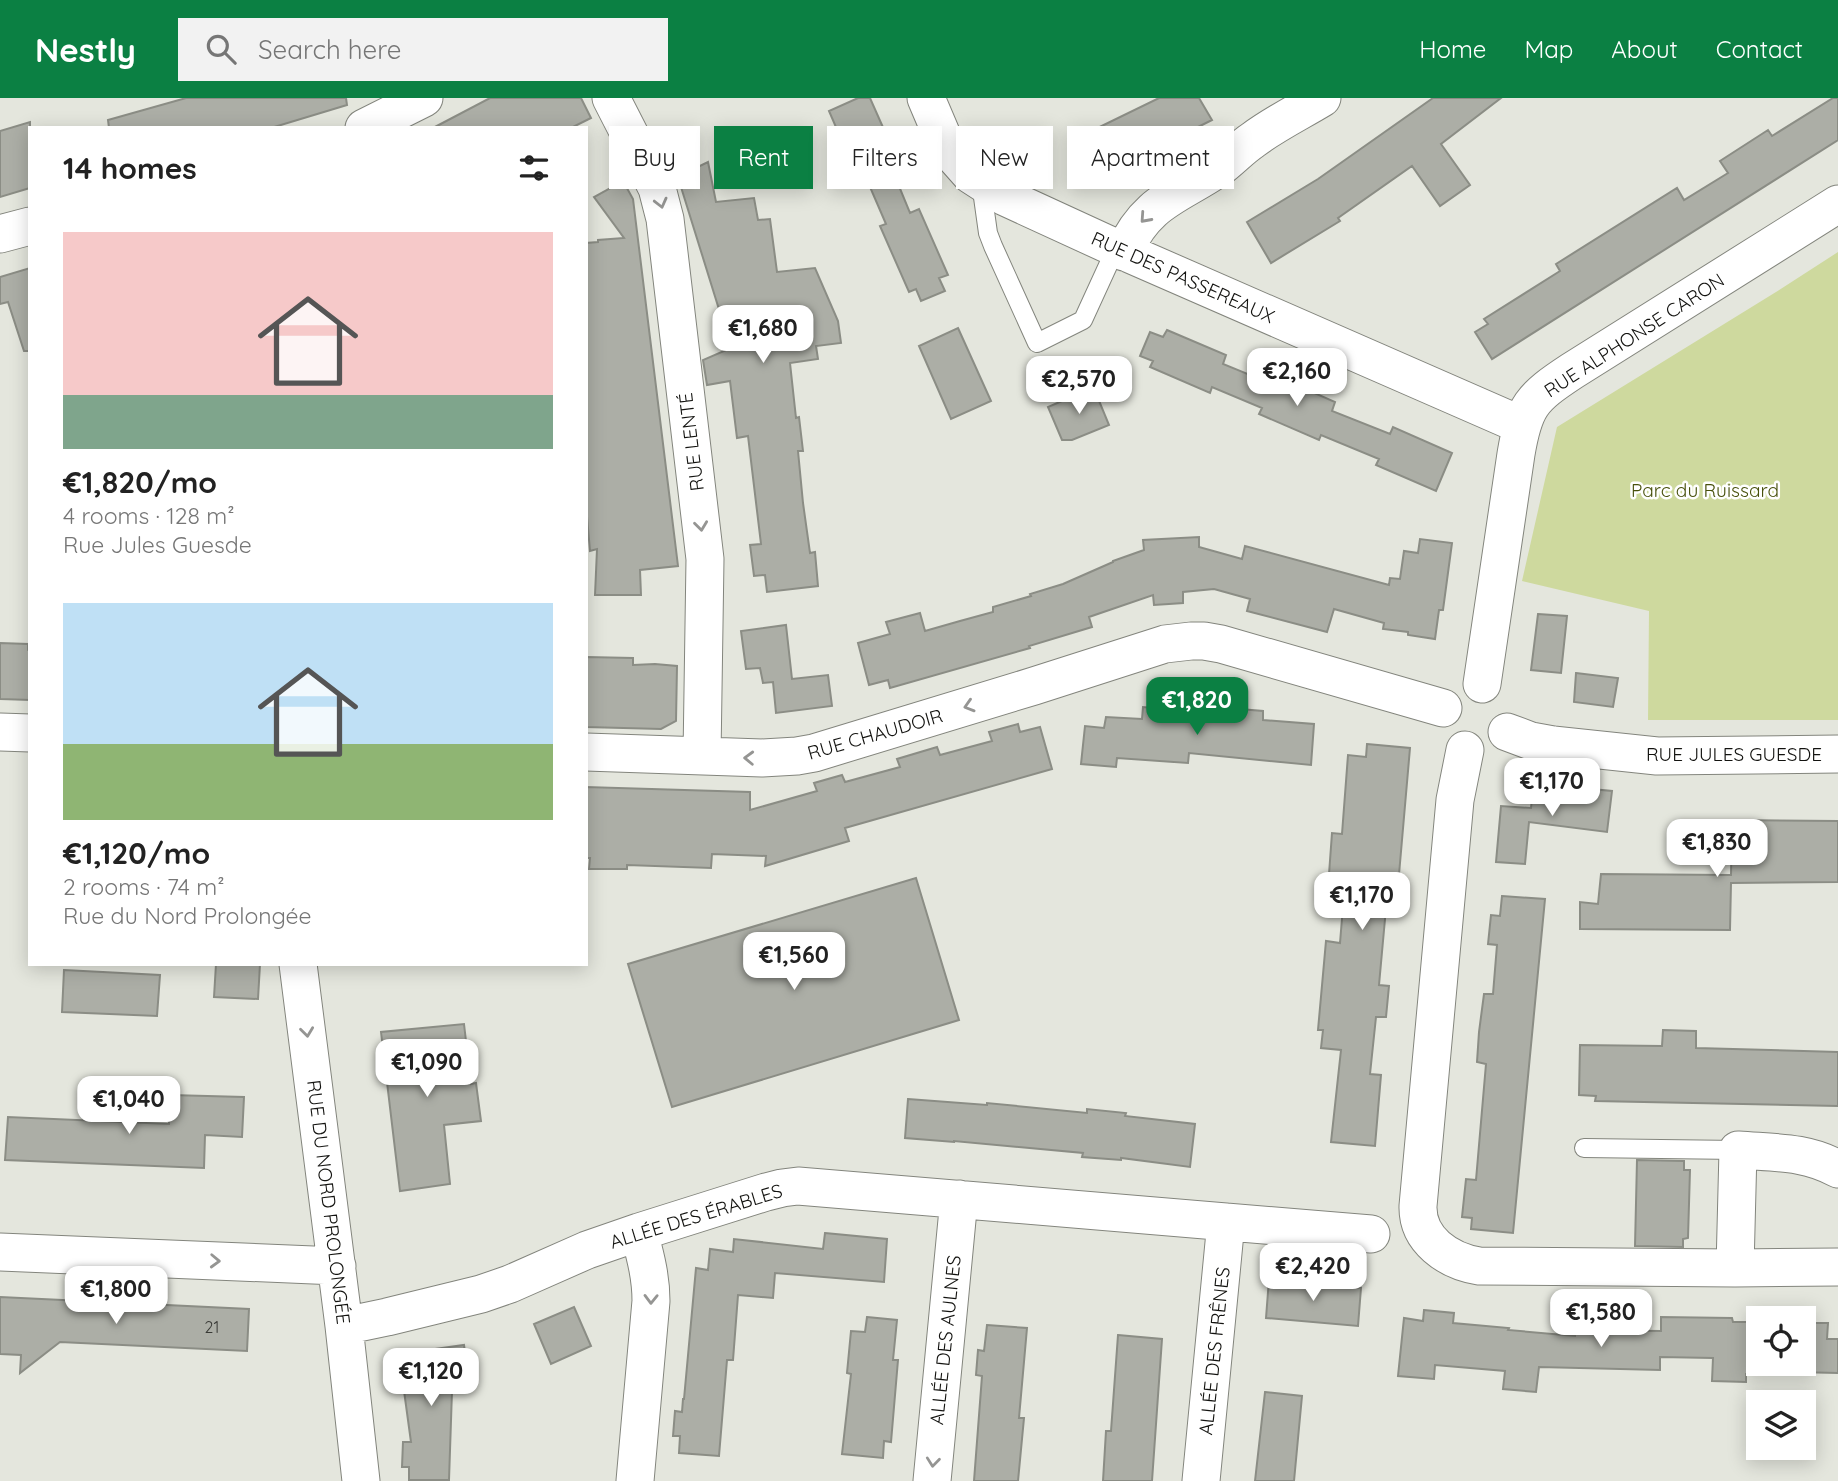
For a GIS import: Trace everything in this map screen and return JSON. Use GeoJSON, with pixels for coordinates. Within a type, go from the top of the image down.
{"type":"FeatureCollection","features":[{"type":"Feature","properties":{"kind":"street"},"geometry":{"type":"LineString","coordinates":[[368,126],[424,98]]}},
{"type":"Feature","properties":{"kind":"street","name":"RUE LENTÉ"},"geometry":{"type":"LineString","coordinates":[[611,98],[657,188],[665,219],[705,559],[702,756]]}},
{"type":"Feature","properties":{"kind":"street","name":"RUE DES PASSEREAUX"},"geometry":{"type":"LineString","coordinates":[[926,98],[943,138],[956,159]]}},
{"type":"Feature","properties":{"kind":"street"},"geometry":{"type":"LineString","coordinates":[[1120,250],[1157,206],[1220,167],[1262,134],[1322,98]]}},
{"type":"Feature","properties":{"kind":"street","name":"RUE DES PASSEREAUX"},"geometry":{"type":"LineString","coordinates":[[992,189],[1120,250],[1521,425]]}},
{"type":"Feature","properties":{"kind":"street","name":"RUE ALPHONSE CARON"},"geometry":{"type":"LineString","coordinates":[[1482,684],[1521,425],[1530,405],[1560,379],[1838,204]]}},
{"type":"Feature","properties":{"kind":"street"},"geometry":{"type":"LineString","coordinates":[[0,234],[28,227]]}},
{"type":"Feature","properties":{"kind":"street","name":"RUE CHAUDOIR"},"geometry":{"type":"LineString","coordinates":[[588,752],[780,758],[814,753],[1165,644],[1204,641],[1443,708]]}},
{"type":"Feature","properties":{"kind":"street"},"geometry":{"type":"LineString","coordinates":[[1482,684],[1495,689],[1502,696],[1508,704],[1511,718],[1502,741],[1480,752],[1465,750],[1447,736],[1442,722],[1443,708],[1456,690],[1468,685],[1482,684]]}},
{"type":"Feature","properties":{"kind":"street"},"geometry":{"type":"LineString","coordinates":[[0,732],[28,733]]}},
{"type":"Feature","properties":{"kind":"street","name":"RUE JULES GUESDE"},"geometry":{"type":"LineString","coordinates":[[1507,732],[1531,741],[1553,745],[1657,756],[1838,754]]}},
{"type":"Feature","properties":{"kind":"street"},"geometry":{"type":"LineString","coordinates":[[1465,750],[1455,800],[1418,1206],[1424,1234],[1454,1259],[1479,1266],[1838,1267]]}},
{"type":"Feature","properties":{"kind":"street","name":"RUE DU NORD PROLONGÉE"},"geometry":{"type":"LineString","coordinates":[[298,966],[337,1266],[361,1481]]}},
{"type":"Feature","properties":{"kind":"street"},"geometry":{"type":"LineString","coordinates":[[1735,1268],[1738,1150],[1800,1154],[1838,1170]]}},
{"type":"Feature","properties":{"kind":"street","name":"ALLÉE DES ÉRABLES"},"geometry":{"type":"LineString","coordinates":[[344,1325],[481,1294],[639,1232],[766,1192],[799,1186],[1371,1234]]}},
{"type":"Feature","properties":{"kind":"street","name":"ALLÉE DES AULNES"},"geometry":{"type":"LineString","coordinates":[[932,1481],[959,1199]]}},
{"type":"Feature","properties":{"kind":"street","name":"ALLÉE DES FRÊNES"},"geometry":{"type":"LineString","coordinates":[[1201,1481],[1226,1222]]}},
{"type":"Feature","properties":{"kind":"street"},"geometry":{"type":"LineString","coordinates":[[635,1481],[651,1301],[648,1266],[639,1232]]}},
{"type":"Feature","properties":{"kind":"street"},"geometry":{"type":"LineString","coordinates":[[0,1252],[337,1266]]}},
{"type":"Feature","properties":{"kind":"lane"},"geometry":{"type":"LineString","coordinates":[[982,189],[988,233],[1037,343],[1083,320],[1120,250]]}},
{"type":"Feature","properties":{"kind":"lane"},"geometry":{"type":"LineString","coordinates":[[1584,1148],[1738,1150]]}},
{"type":"Feature","properties":{"kind":"green space","name":"Parc du Ruissard"},"geometry":{"type":"Polygon","coordinates":[[[1838,252],[1838,720],[1648,720],[1649,611],[1522,581],[1557,427],[1838,252]]]}},
{"type":"Feature","properties":{"kind":"building"},"geometry":{"type":"Polygon","coordinates":[[[186,98],[346,98],[347,105],[278,126],[109,126],[108,120],[186,98]]]}},
{"type":"Feature","properties":{"kind":"building"},"geometry":{"type":"Polygon","coordinates":[[[490,98],[581,98],[591,118],[575,126],[437,126],[490,98]]]}},
{"type":"Feature","properties":{"kind":"building"},"geometry":{"type":"Polygon","coordinates":[[[858,98],[870,98],[882,126],[835,126],[829,111],[858,98]]]}},
{"type":"Feature","properties":{"kind":"building"},"geometry":{"type":"Polygon","coordinates":[[[1159,98],[1199,98],[1212,120],[1200,126],[1102,126],[1159,98]]]}},
{"type":"Feature","properties":{"kind":"building"},"geometry":{"type":"Polygon","coordinates":[[[1433,98],[1501,98],[1441,144],[1470,185],[1440,206],[1412,166],[1338,218],[1340,221],[1271,263],[1247,222],[1318,179],[1433,98]]]}},
{"type":"Feature","properties":{"kind":"building"},"geometry":{"type":"Polygon","coordinates":[[[1833,98],[1838,98],[1838,140],[1492,359],[1475,332],[1488,324],[1484,319],[1560,271],[1556,264],[1677,188],[1684,200],[1728,173],[1720,161],[1768,130],[1772,136],[1833,98]]]}},
{"type":"Feature","properties":{"kind":"building"},"geometry":{"type":"Polygon","coordinates":[[[30,122],[28,189],[0,197],[0,131],[30,122]]]}},
{"type":"Feature","properties":{"kind":"building"},"geometry":{"type":"Polygon","coordinates":[[[708,162],[716,202],[754,198],[758,220],[770,219],[777,272],[815,268],[838,321],[841,343],[816,346],[818,359],[790,363],[796,418],[799,417],[803,451],[798,451],[803,503],[810,553],[815,552],[818,586],[767,592],[765,575],[754,576],[750,545],[761,544],[748,436],[737,438],[730,381],[707,385],[703,360],[731,348],[682,189],[700,189],[700,166],[708,162]]]}},
{"type":"Feature","properties":{"kind":"building"},"geometry":{"type":"Polygon","coordinates":[[[609,189],[627,189],[633,199],[678,566],[640,570],[641,595],[595,595],[597,549],[590,551],[588,528],[588,243],[624,238],[594,197],[609,189]]]}},
{"type":"Feature","properties":{"kind":"building"},"geometry":{"type":"Polygon","coordinates":[[[871,189],[900,189],[910,213],[919,209],[948,275],[939,278],[945,291],[921,301],[916,289],[909,292],[880,226],[886,224],[871,189]]]}},
{"type":"Feature","properties":{"kind":"building"},"geometry":{"type":"Polygon","coordinates":[[[28,269],[28,351],[24,351],[8,302],[0,304],[0,277],[28,269]]]}},
{"type":"Feature","properties":{"kind":"building"},"geometry":{"type":"Polygon","coordinates":[[[958,328],[991,401],[951,419],[919,346],[958,328]]]}},
{"type":"Feature","properties":{"kind":"building"},"geometry":{"type":"Polygon","coordinates":[[[1167,330],[1226,355],[1223,364],[1272,384],[1276,376],[1335,402],[1332,411],[1390,434],[1393,427],[1452,453],[1436,491],[1376,465],[1379,459],[1321,435],[1319,440],[1259,414],[1262,408],[1212,387],[1210,393],[1150,367],[1153,361],[1140,356],[1150,332],[1163,337],[1167,330]]]}},
{"type":"Feature","properties":{"kind":"building"},"geometry":{"type":"Polygon","coordinates":[[[1085,391],[1095,391],[1109,425],[1072,440],[1062,440],[1048,407],[1085,391]]]}},
{"type":"Feature","properties":{"kind":"building"},"geometry":{"type":"Polygon","coordinates":[[[1199,537],[1199,547],[1242,559],[1245,546],[1389,585],[1390,578],[1400,579],[1404,551],[1418,553],[1420,539],[1452,543],[1443,610],[1439,610],[1435,639],[1383,629],[1384,623],[1334,609],[1327,632],[1247,611],[1250,599],[1214,589],[1183,592],[1183,603],[1154,605],[1153,595],[1089,617],[1092,627],[1029,646],[1030,648],[890,688],[888,680],[869,685],[858,643],[890,634],[886,622],[920,613],[925,631],[993,612],[993,607],[1063,584],[1144,550],[1143,540],[1199,537]]]}},
{"type":"Feature","properties":{"kind":"building"},"geometry":{"type":"Polygon","coordinates":[[[1538,614],[1567,616],[1561,673],[1531,670],[1538,614]]]}},
{"type":"Feature","properties":{"kind":"building"},"geometry":{"type":"Polygon","coordinates":[[[786,625],[792,679],[828,675],[832,706],[776,713],[773,682],[763,683],[760,668],[746,669],[741,631],[786,625]]]}},
{"type":"Feature","properties":{"kind":"building"},"geometry":{"type":"Polygon","coordinates":[[[0,643],[28,644],[28,700],[0,699],[0,643]]]}},
{"type":"Feature","properties":{"kind":"building"},"geometry":{"type":"Polygon","coordinates":[[[588,657],[633,658],[633,665],[677,666],[676,721],[661,729],[588,727],[588,657]]]}},
{"type":"Feature","properties":{"kind":"building"},"geometry":{"type":"Polygon","coordinates":[[[1576,673],[1618,678],[1613,707],[1574,702],[1576,673]]]}},
{"type":"Feature","properties":{"kind":"building"},"geometry":{"type":"Polygon","coordinates":[[[1179,704],[1263,711],[1263,720],[1314,724],[1311,765],[1189,753],[1188,763],[1117,758],[1116,767],[1081,764],[1085,726],[1104,728],[1106,717],[1142,719],[1143,707],[1178,710],[1179,704]]]}},
{"type":"Feature","properties":{"kind":"building"},"geometry":{"type":"Polygon","coordinates":[[[1018,724],[1020,732],[1040,727],[1052,769],[845,828],[849,841],[765,866],[766,856],[712,854],[711,868],[627,865],[627,869],[589,869],[588,787],[750,792],[750,810],[817,791],[814,783],[842,775],[845,782],[900,767],[897,759],[937,747],[940,755],[992,741],[989,732],[1018,724]]]}},
{"type":"Feature","properties":{"kind":"building"},"geometry":{"type":"Polygon","coordinates":[[[1367,744],[1410,748],[1396,909],[1386,908],[1379,985],[1389,986],[1386,1017],[1376,1017],[1370,1074],[1381,1075],[1375,1146],[1331,1142],[1341,1050],[1321,1048],[1323,1030],[1318,1030],[1326,941],[1340,943],[1344,894],[1328,888],[1332,833],[1342,834],[1348,755],[1366,757],[1367,744]]]}},
{"type":"Feature","properties":{"kind":"building"},"geometry":{"type":"Polygon","coordinates":[[[1549,785],[1612,791],[1607,832],[1529,822],[1525,864],[1496,862],[1501,806],[1531,808],[1532,798],[1547,799],[1549,785]]]}},
{"type":"Feature","properties":{"kind":"building"},"geometry":{"type":"Polygon","coordinates":[[[1732,820],[1838,821],[1838,882],[1731,883],[1730,930],[1580,929],[1580,902],[1598,904],[1601,874],[1731,875],[1732,820]]]}},
{"type":"Feature","properties":{"kind":"building"},"geometry":{"type":"Polygon","coordinates":[[[916,878],[959,1020],[672,1107],[628,964],[916,878]]]}},
{"type":"Feature","properties":{"kind":"building"},"geometry":{"type":"Polygon","coordinates":[[[1502,896],[1545,899],[1513,1233],[1471,1229],[1472,1218],[1462,1217],[1466,1179],[1476,1180],[1486,1064],[1477,1062],[1479,1032],[1484,994],[1493,994],[1497,945],[1488,944],[1491,915],[1500,916],[1502,896]]]}},
{"type":"Feature","properties":{"kind":"building"},"geometry":{"type":"Polygon","coordinates":[[[216,966],[260,966],[258,999],[214,997],[216,966]]]}},
{"type":"Feature","properties":{"kind":"building"},"geometry":{"type":"Polygon","coordinates":[[[64,970],[160,975],[157,1016],[62,1012],[64,970]]]}},
{"type":"Feature","properties":{"kind":"building"},"geometry":{"type":"Polygon","coordinates":[[[464,1024],[471,1084],[476,1083],[481,1121],[444,1125],[450,1184],[400,1191],[381,1032],[464,1024]]]}},
{"type":"Feature","properties":{"kind":"building"},"geometry":{"type":"Polygon","coordinates":[[[1663,1030],[1696,1031],[1696,1048],[1838,1052],[1838,1106],[1595,1101],[1596,1096],[1579,1095],[1580,1045],[1662,1046],[1663,1030]]]}},
{"type":"Feature","properties":{"kind":"building"},"geometry":{"type":"Polygon","coordinates":[[[170,1095],[244,1097],[242,1137],[205,1135],[204,1168],[5,1160],[8,1117],[169,1124],[170,1095]]]}},
{"type":"Feature","properties":{"kind":"building"},"geometry":{"type":"Polygon","coordinates":[[[908,1099],[987,1103],[1087,1113],[1087,1109],[1195,1124],[1190,1167],[1121,1158],[1082,1157],[1083,1153],[905,1138],[908,1099]]]}},
{"type":"Feature","properties":{"kind":"building"},"geometry":{"type":"Polygon","coordinates":[[[1637,1160],[1684,1161],[1684,1170],[1690,1170],[1688,1238],[1683,1239],[1683,1247],[1635,1246],[1637,1160]]]}},
{"type":"Feature","properties":{"kind":"building"},"geometry":{"type":"Polygon","coordinates":[[[825,1233],[887,1239],[884,1282],[775,1273],[773,1298],[738,1295],[733,1360],[727,1360],[719,1456],[679,1453],[680,1436],[673,1436],[675,1411],[682,1412],[684,1399],[696,1268],[708,1270],[710,1249],[733,1252],[734,1239],[823,1249],[825,1233]]]}},
{"type":"Feature","properties":{"kind":"building"},"geometry":{"type":"Polygon","coordinates":[[[1269,1279],[1361,1288],[1358,1326],[1266,1318],[1269,1279]]]}},
{"type":"Feature","properties":{"kind":"building"},"geometry":{"type":"Polygon","coordinates":[[[0,1297],[249,1309],[247,1351],[60,1342],[20,1373],[21,1355],[0,1354],[0,1297]]]}},
{"type":"Feature","properties":{"kind":"building"},"geometry":{"type":"Polygon","coordinates":[[[574,1307],[591,1346],[551,1364],[534,1324],[574,1307]]]}},
{"type":"Feature","properties":{"kind":"building"},"geometry":{"type":"Polygon","coordinates":[[[1424,1310],[1454,1313],[1453,1323],[1575,1336],[1575,1330],[1661,1331],[1661,1317],[1732,1318],[1733,1322],[1746,1322],[1746,1382],[1712,1381],[1713,1358],[1660,1357],[1660,1370],[1539,1367],[1536,1392],[1503,1389],[1505,1371],[1435,1365],[1434,1379],[1398,1376],[1404,1318],[1423,1321],[1424,1310]]]}},
{"type":"Feature","properties":{"kind":"building"},"geometry":{"type":"Polygon","coordinates":[[[867,1317],[897,1320],[893,1360],[898,1360],[891,1442],[884,1441],[883,1458],[842,1454],[851,1374],[847,1373],[851,1331],[865,1332],[867,1317]]]}},
{"type":"Feature","properties":{"kind":"building"},"geometry":{"type":"Polygon","coordinates":[[[1816,1323],[1828,1323],[1827,1339],[1838,1339],[1838,1373],[1816,1372],[1816,1323]]]}},
{"type":"Feature","properties":{"kind":"building"},"geometry":{"type":"Polygon","coordinates":[[[987,1325],[1027,1328],[1019,1418],[1024,1418],[1018,1481],[974,1481],[982,1376],[976,1375],[978,1350],[984,1351],[987,1325]]]}},
{"type":"Feature","properties":{"kind":"building"},"geometry":{"type":"Polygon","coordinates":[[[1118,1335],[1162,1339],[1152,1481],[1103,1481],[1106,1431],[1111,1431],[1118,1335]]]}},
{"type":"Feature","properties":{"kind":"building"},"geometry":{"type":"Polygon","coordinates":[[[464,1345],[470,1388],[452,1391],[449,1480],[409,1480],[409,1467],[402,1467],[403,1442],[411,1442],[399,1354],[464,1345]]]}},
{"type":"Feature","properties":{"kind":"building"},"geometry":{"type":"Polygon","coordinates":[[[1265,1392],[1302,1396],[1294,1481],[1255,1481],[1265,1392]]]}}]}
